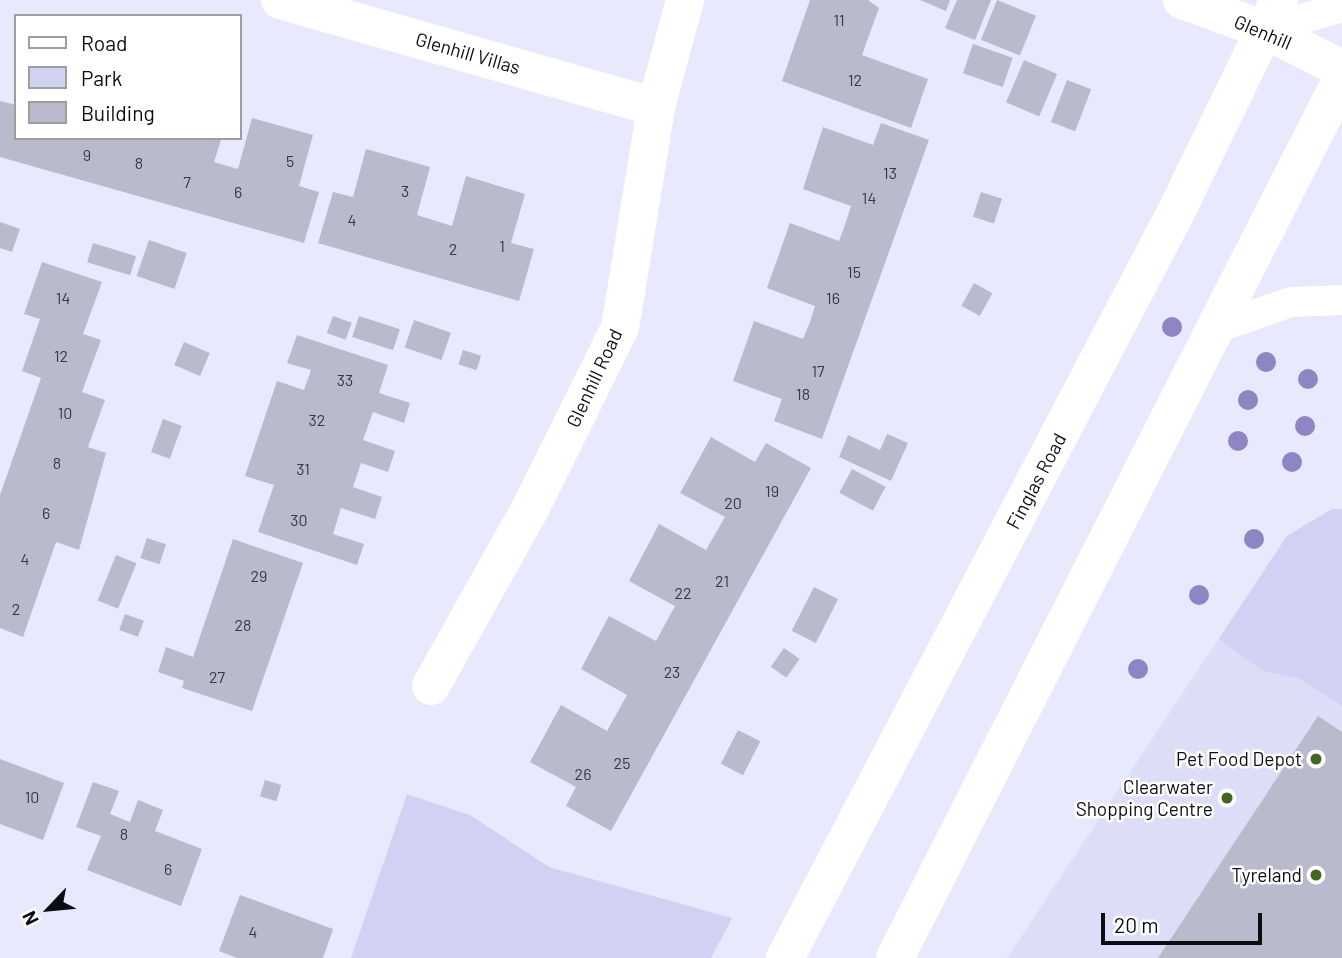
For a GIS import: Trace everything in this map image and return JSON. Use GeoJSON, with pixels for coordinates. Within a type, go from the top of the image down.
{"type":"FeatureCollection","features":[{"type":"Feature","properties":{"kind":"main road","name":"Glenhill Villas"},"geometry":{"type":"LineString","coordinates":[[280,0],[656,107]]}},
{"type":"Feature","properties":{"kind":"main road","name":"Glenhill Road"},"geometry":{"type":"LineString","coordinates":[[431,686],[530,509],[620,328],[656,107],[685,0]]}},
{"type":"Feature","properties":{"kind":"main road","name":"Glenhill"},"geometry":{"type":"LineString","coordinates":[[1182,0],[1272,15],[1342,69]]}},
{"type":"Feature","properties":{"kind":"main road","name":"Finglas Road"},"geometry":{"type":"LineString","coordinates":[[785,958],[1170,225],[1272,15]]}},
{"type":"Feature","properties":{"kind":"main road"},"geometry":{"type":"LineString","coordinates":[[895,958],[1211,330],[1342,79]]}},
{"type":"Feature","properties":{"kind":"lane"},"geometry":{"type":"LineString","coordinates":[[1272,15],[1342,7]]}},
{"type":"Feature","properties":{"kind":"lane"},"geometry":{"type":"LineString","coordinates":[[1211,330],[1291,302],[1342,300]]}},
{"type":"Feature","properties":{"kind":"shaded area","name":"Clearwater Shopping Centre"},"geometry":{"type":"Polygon","coordinates":[[[1332,509],[1342,509],[1342,958],[1007,958],[1287,536],[1332,509]]]}},
{"type":"Feature","properties":{"kind":"green space"},"geometry":{"type":"Polygon","coordinates":[[[1332,509],[1342,509],[1342,706],[1301,679],[1263,671],[1219,639],[1287,536],[1332,509]]]}},
{"type":"Feature","properties":{"kind":"green space"},"geometry":{"type":"Polygon","coordinates":[[[407,794],[470,815],[549,867],[732,918],[711,958],[351,958],[407,794]]]}},
{"type":"Feature","properties":{"kind":"building"},"geometry":{"type":"Polygon","coordinates":[[[810,0],[868,0],[879,8],[862,55],[928,79],[911,128],[782,81],[810,0]]]}},
{"type":"Feature","properties":{"kind":"building"},"geometry":{"type":"Polygon","coordinates":[[[920,0],[950,0],[946,11],[920,0]]]}},
{"type":"Feature","properties":{"kind":"building"},"geometry":{"type":"Polygon","coordinates":[[[957,0],[991,0],[975,40],[945,28],[957,0]]]}},
{"type":"Feature","properties":{"kind":"building"},"geometry":{"type":"Polygon","coordinates":[[[997,0],[1036,16],[1020,56],[981,40],[997,0]]]}},
{"type":"Feature","properties":{"kind":"building"},"geometry":{"type":"Polygon","coordinates":[[[973,44],[1013,58],[1003,87],[963,73],[973,44]]]}},
{"type":"Feature","properties":{"kind":"building"},"geometry":{"type":"Polygon","coordinates":[[[1024,60],[1057,74],[1039,116],[1006,102],[1024,60]]]}},
{"type":"Feature","properties":{"kind":"building"},"geometry":{"type":"Polygon","coordinates":[[[1067,80],[1091,89],[1075,131],[1051,122],[1067,80]]]}},
{"type":"Feature","properties":{"kind":"building"},"geometry":{"type":"Polygon","coordinates":[[[0,101],[14,104],[14,140],[221,140],[214,162],[238,169],[252,118],[313,135],[299,186],[319,192],[304,243],[0,157],[0,101]]]}},
{"type":"Feature","properties":{"kind":"building"},"geometry":{"type":"Polygon","coordinates":[[[881,123],[929,140],[822,439],[774,421],[782,399],[733,381],[754,321],[803,339],[810,322],[815,306],[767,288],[790,223],[839,241],[846,222],[851,206],[803,189],[823,127],[873,145],[881,123]]]}},
{"type":"Feature","properties":{"kind":"building"},"geometry":{"type":"Polygon","coordinates":[[[366,149],[430,167],[417,215],[452,226],[466,176],[525,194],[511,243],[534,249],[519,301],[318,243],[333,192],[353,197],[366,149]]]}},
{"type":"Feature","properties":{"kind":"building"},"geometry":{"type":"Polygon","coordinates":[[[981,192],[1002,199],[994,224],[973,217],[981,192]]]}},
{"type":"Feature","properties":{"kind":"building"},"geometry":{"type":"Polygon","coordinates":[[[0,222],[20,229],[12,252],[0,248],[0,222]]]}},
{"type":"Feature","properties":{"kind":"building"},"geometry":{"type":"Polygon","coordinates":[[[149,240],[187,253],[174,289],[137,276],[149,240]]]}},
{"type":"Feature","properties":{"kind":"building"},"geometry":{"type":"Polygon","coordinates":[[[93,243],[136,256],[130,275],[87,262],[93,243]]]}},
{"type":"Feature","properties":{"kind":"building"},"geometry":{"type":"Polygon","coordinates":[[[42,262],[102,282],[83,334],[101,340],[82,392],[105,400],[88,447],[106,453],[79,550],[56,542],[23,637],[0,628],[0,495],[41,378],[22,371],[40,319],[24,314],[42,262]]]}},
{"type":"Feature","properties":{"kind":"building"},"geometry":{"type":"Polygon","coordinates":[[[974,283],[992,293],[980,316],[961,306],[974,283]]]}},
{"type":"Feature","properties":{"kind":"building"},"geometry":{"type":"Polygon","coordinates":[[[333,316],[352,323],[346,340],[327,333],[333,316]]]}},
{"type":"Feature","properties":{"kind":"building"},"geometry":{"type":"Polygon","coordinates":[[[359,316],[400,329],[393,350],[352,337],[359,316]]]}},
{"type":"Feature","properties":{"kind":"building"},"geometry":{"type":"Polygon","coordinates":[[[414,320],[451,333],[441,360],[405,347],[414,320]]]}},
{"type":"Feature","properties":{"kind":"building"},"geometry":{"type":"Polygon","coordinates":[[[297,335],[388,365],[379,393],[410,403],[404,423],[373,412],[363,440],[395,451],[388,472],[361,463],[353,487],[382,497],[375,519],[341,508],[333,534],[364,544],[357,565],[258,532],[274,485],[245,476],[277,381],[304,390],[311,370],[287,363],[297,335]]]}},
{"type":"Feature","properties":{"kind":"building"},"geometry":{"type":"Polygon","coordinates":[[[184,342],[210,353],[200,376],[174,365],[184,342]]]}},
{"type":"Feature","properties":{"kind":"building"},"geometry":{"type":"Polygon","coordinates":[[[463,350],[481,356],[476,370],[458,364],[463,350]]]}},
{"type":"Feature","properties":{"kind":"building"},"geometry":{"type":"Polygon","coordinates":[[[163,419],[182,426],[170,459],[151,452],[163,419]]]}},
{"type":"Feature","properties":{"kind":"building"},"geometry":{"type":"Polygon","coordinates":[[[887,434],[908,443],[891,481],[839,457],[848,435],[880,450],[887,434]]]}},
{"type":"Feature","properties":{"kind":"building"},"geometry":{"type":"Polygon","coordinates":[[[711,437],[755,462],[766,443],[811,468],[611,831],[566,806],[576,787],[530,762],[561,705],[607,731],[627,695],[581,669],[609,616],[656,641],[675,606],[629,581],[659,524],[706,550],[725,517],[680,493],[711,437]]]}},
{"type":"Feature","properties":{"kind":"building"},"geometry":{"type":"Polygon","coordinates":[[[852,469],[886,487],[873,511],[839,493],[852,469]]]}},
{"type":"Feature","properties":{"kind":"building"},"geometry":{"type":"Polygon","coordinates":[[[147,538],[166,544],[160,564],[141,558],[147,538]]]}},
{"type":"Feature","properties":{"kind":"building"},"geometry":{"type":"Polygon","coordinates":[[[233,539],[303,563],[252,711],[182,688],[184,681],[158,672],[166,647],[193,657],[233,539]]]}},
{"type":"Feature","properties":{"kind":"building"},"geometry":{"type":"Polygon","coordinates":[[[116,555],[136,563],[118,609],[98,600],[116,555]]]}},
{"type":"Feature","properties":{"kind":"building"},"geometry":{"type":"Polygon","coordinates":[[[814,587],[838,599],[816,643],[792,631],[814,587]]]}},
{"type":"Feature","properties":{"kind":"building"},"geometry":{"type":"Polygon","coordinates":[[[125,614],[144,621],[138,637],[119,630],[125,614]]]}},
{"type":"Feature","properties":{"kind":"building"},"geometry":{"type":"Polygon","coordinates":[[[784,648],[800,659],[786,678],[771,667],[784,648]]]}},
{"type":"Feature","properties":{"kind":"building"},"geometry":{"type":"Polygon","coordinates":[[[1318,716],[1342,732],[1342,958],[1158,958],[1318,716]]]}},
{"type":"Feature","properties":{"kind":"building"},"geometry":{"type":"Polygon","coordinates":[[[738,730],[760,741],[743,775],[721,764],[738,730]]]}},
{"type":"Feature","properties":{"kind":"building"},"geometry":{"type":"Polygon","coordinates":[[[0,759],[64,783],[43,840],[0,824],[0,759]]]}},
{"type":"Feature","properties":{"kind":"building"},"geometry":{"type":"Polygon","coordinates":[[[265,780],[281,785],[276,801],[260,796],[265,780]]]}},
{"type":"Feature","properties":{"kind":"building"},"geometry":{"type":"Polygon","coordinates":[[[93,782],[119,791],[110,814],[130,822],[138,800],[163,810],[155,831],[202,849],[181,906],[87,870],[101,836],[76,827],[93,782]]]}},
{"type":"Feature","properties":{"kind":"building"},"geometry":{"type":"Polygon","coordinates":[[[240,895],[333,929],[323,958],[237,958],[219,951],[240,895]]]}},
{"type":"Feature","properties":{"kind":"place","name":"Pet Food Depot"},"geometry":{"type":"Point","coordinates":[1316,759]}},
{"type":"Feature","properties":{"kind":"place","name":"Clearwater Shopping Centre"},"geometry":{"type":"Point","coordinates":[1227,798]}},
{"type":"Feature","properties":{"kind":"place","name":"Tyreland"},"geometry":{"type":"Point","coordinates":[1316,875]}}]}
